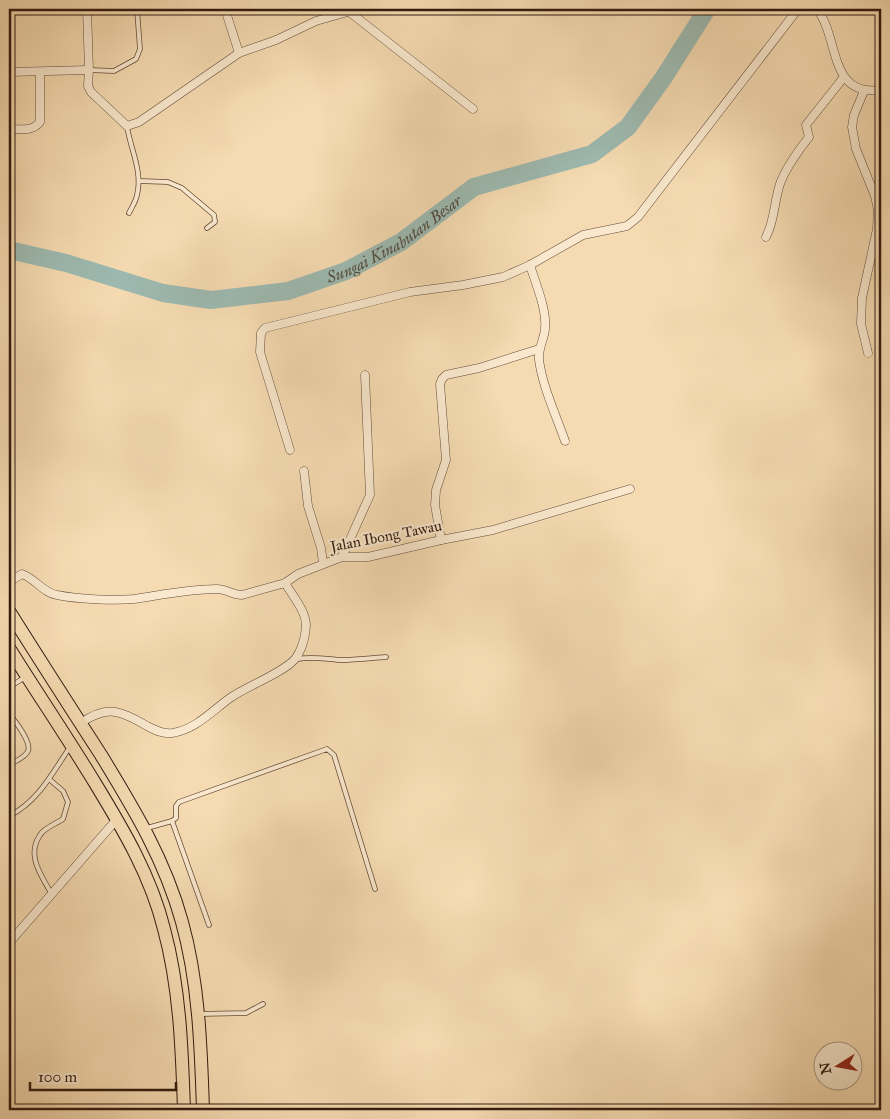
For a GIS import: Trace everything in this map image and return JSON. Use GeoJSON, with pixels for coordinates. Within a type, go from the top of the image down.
{"type":"FeatureCollection","features":[{"type":"Feature","properties":{"kind":"highway"},"geometry":{"type":"LineString","coordinates":[[9,611],[81,723],[145,828],[164,869],[182,922],[192,964],[198,1014],[203,1110]]}},
{"type":"Feature","properties":{"kind":"highway"},"geometry":{"type":"LineString","coordinates":[[9,650],[72,745],[117,819],[139,860],[164,929],[172,968],[178,1016],[184,1110]]}},
{"type":"Feature","properties":{"kind":"highway"},"geometry":{"type":"LineString","coordinates":[[178,1016],[198,1014]]}},
{"type":"Feature","properties":{"kind":"street"},"geometry":{"type":"LineString","coordinates":[[87,9],[88,86],[91,92],[127,126],[139,122],[239,53],[276,40],[316,21],[347,10],[358,9]]}},
{"type":"Feature","properties":{"kind":"street"},"geometry":{"type":"LineString","coordinates":[[225,9],[239,53]]}},
{"type":"Feature","properties":{"kind":"street"},"geometry":{"type":"LineString","coordinates":[[290,450],[260,352],[261,333],[266,328],[410,292],[503,277],[530,265],[583,234],[627,226],[638,217],[798,9]]}},
{"type":"Feature","properties":{"kind":"street"},"geometry":{"type":"LineString","coordinates":[[817,9],[830,32],[844,77],[864,91],[881,90]]}},
{"type":"Feature","properties":{"kind":"street"},"geometry":{"type":"LineString","coordinates":[[347,10],[473,109]]}},
{"type":"Feature","properties":{"kind":"street"},"geometry":{"type":"LineString","coordinates":[[9,72],[89,70]]}},
{"type":"Feature","properties":{"kind":"street"},"geometry":{"type":"LineString","coordinates":[[9,129],[31,129],[37,127],[40,122],[40,72]]}},
{"type":"Feature","properties":{"kind":"street"},"geometry":{"type":"LineString","coordinates":[[766,237],[773,221],[780,185],[808,137],[806,125],[844,77]]}},
{"type":"Feature","properties":{"kind":"street"},"geometry":{"type":"LineString","coordinates":[[864,91],[854,115],[852,127],[856,149],[875,196],[878,210],[862,298],[861,324],[868,353]]}},
{"type":"Feature","properties":{"kind":"street"},"geometry":{"type":"LineString","coordinates":[[530,265],[544,316],[545,331],[539,349],[539,360],[565,442]]}},
{"type":"Feature","properties":{"kind":"street"},"geometry":{"type":"LineString","coordinates":[[441,540],[435,506],[436,490],[446,460],[440,384],[442,379],[446,375],[479,368],[539,349]]}},
{"type":"Feature","properties":{"kind":"street"},"geometry":{"type":"LineString","coordinates":[[342,557],[370,495],[365,374]]}},
{"type":"Feature","properties":{"kind":"street"},"geometry":{"type":"LineString","coordinates":[[304,471],[308,506],[321,548],[323,563]]}},
{"type":"Feature","properties":{"kind":"street","name":"Jalan Ibong Tawau"},"geometry":{"type":"LineString","coordinates":[[9,582],[22,574],[29,577],[42,590],[56,595],[90,598],[131,599],[220,588],[235,595],[242,595],[285,583],[298,574],[342,557],[368,557],[493,530],[630,489]]}},
{"type":"Feature","properties":{"kind":"street"},"geometry":{"type":"LineString","coordinates":[[81,723],[94,714],[105,711],[115,712],[133,717],[157,731],[173,733],[200,722],[230,698],[281,670],[295,659],[304,638],[306,626],[305,616],[285,583]]}},
{"type":"Feature","properties":{"kind":"street"},"geometry":{"type":"LineString","coordinates":[[9,943],[117,819]]}},
{"type":"Feature","properties":{"kind":"lane"},"geometry":{"type":"LineString","coordinates":[[89,70],[114,71],[136,59],[140,49],[137,9]]}},
{"type":"Feature","properties":{"kind":"lane"},"geometry":{"type":"LineString","coordinates":[[127,126],[139,180],[137,196],[129,213]]}},
{"type":"Feature","properties":{"kind":"lane"},"geometry":{"type":"LineString","coordinates":[[139,180],[168,182],[182,188],[214,215],[215,222],[207,228]]}},
{"type":"Feature","properties":{"kind":"lane"},"geometry":{"type":"LineString","coordinates":[[295,659],[316,656],[343,660],[386,656]]}},
{"type":"Feature","properties":{"kind":"lane"},"geometry":{"type":"LineString","coordinates":[[9,687],[27,676]]}},
{"type":"Feature","properties":{"kind":"lane"},"geometry":{"type":"LineString","coordinates":[[9,713],[28,742],[29,747],[23,757],[9,764]]}},
{"type":"Feature","properties":{"kind":"lane"},"geometry":{"type":"LineString","coordinates":[[9,816],[32,801],[72,745]]}},
{"type":"Feature","properties":{"kind":"lane"},"geometry":{"type":"LineString","coordinates":[[145,828],[172,821],[176,818],[176,806],[179,802],[327,749],[334,755],[375,889]]}},
{"type":"Feature","properties":{"kind":"lane"},"geometry":{"type":"LineString","coordinates":[[49,779],[63,791],[68,802],[63,819],[40,835],[34,851],[37,869],[51,893]]}},
{"type":"Feature","properties":{"kind":"lane"},"geometry":{"type":"LineString","coordinates":[[172,821],[209,925]]}},
{"type":"Feature","properties":{"kind":"lane"},"geometry":{"type":"LineString","coordinates":[[198,1014],[246,1013],[263,1004]]}},
{"type":"Feature","properties":{"kind":"waterway","name":"Sungai Kinabutan Besar"},"geometry":{"type":"LineString","coordinates":[[9,250],[66,263],[163,293],[211,300],[288,291],[346,271],[401,242],[474,187],[592,154],[628,127],[664,77],[707,9]]}}]}
